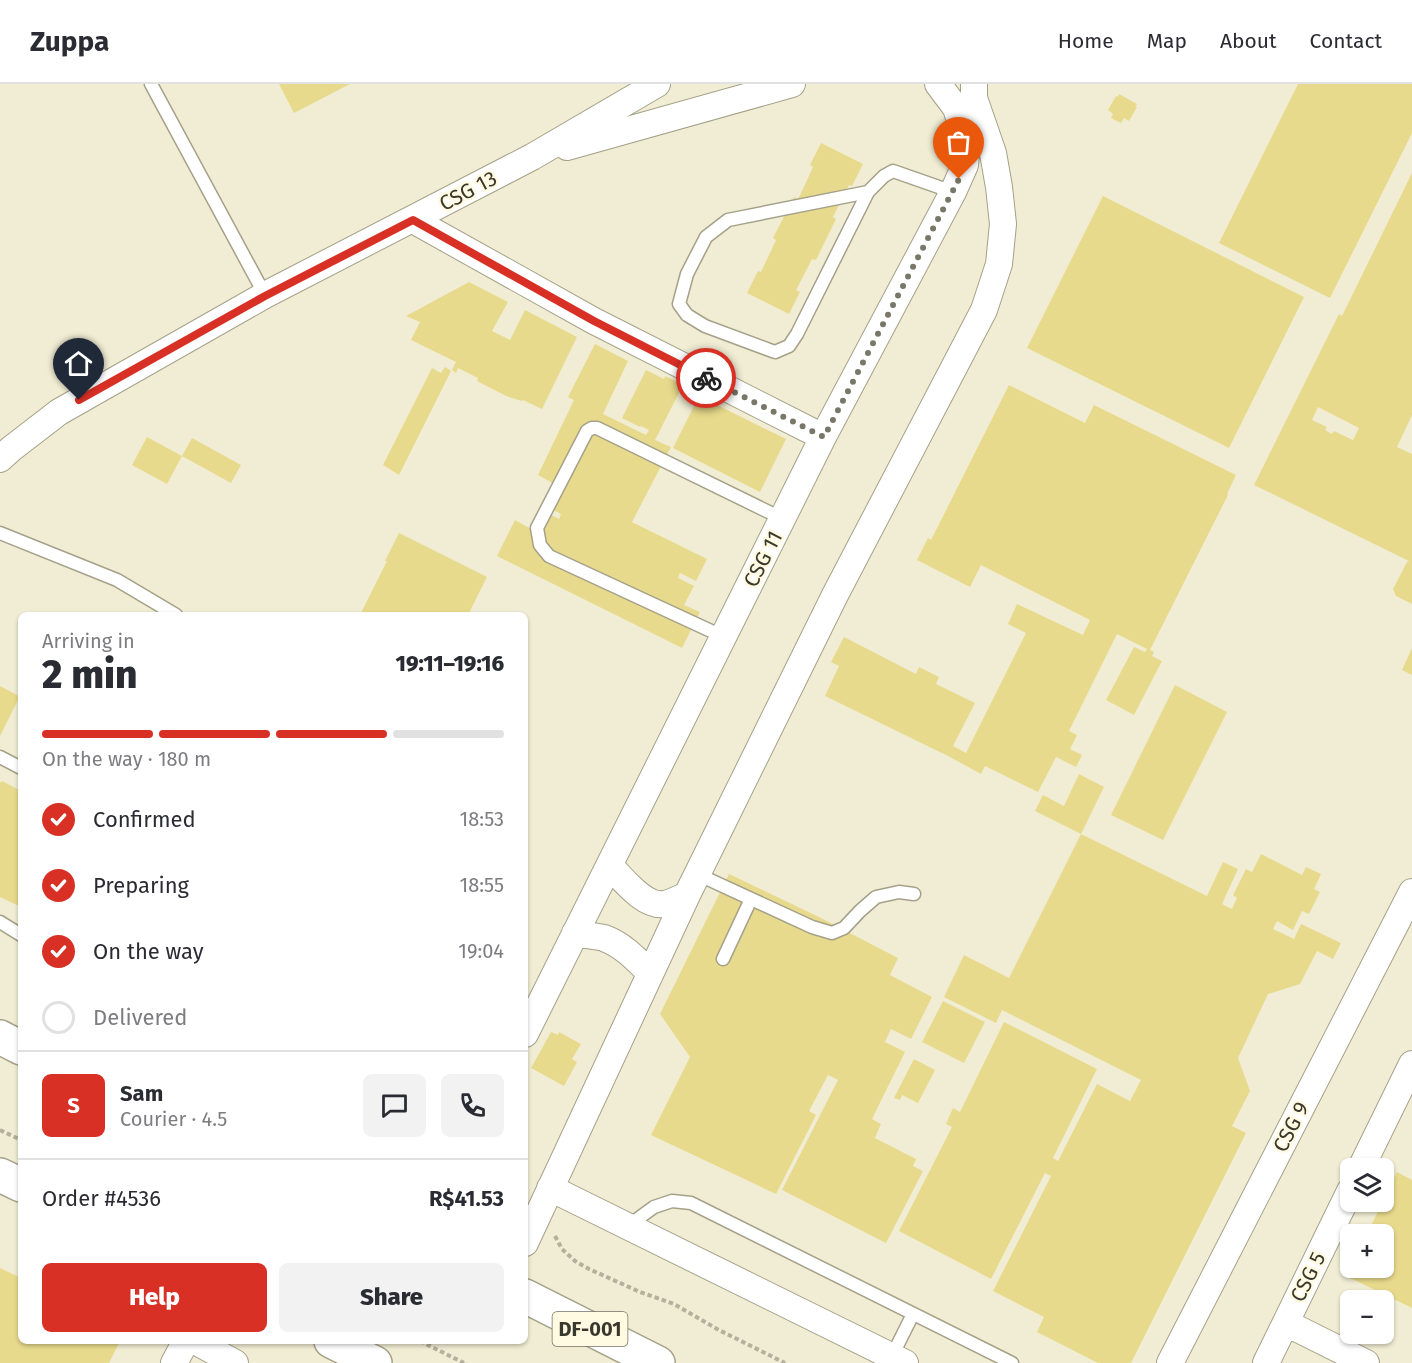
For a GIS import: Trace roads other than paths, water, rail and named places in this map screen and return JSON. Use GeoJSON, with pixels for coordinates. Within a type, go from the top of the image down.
{"type":"FeatureCollection","features":[{"type":"Feature","properties":{"kind":"highway"},"geometry":{"type":"LineString","coordinates":[[0,1037],[18,1046]]}},
{"type":"Feature","properties":{"kind":"highway"},"geometry":{"type":"LineString","coordinates":[[0,1175],[18,1184]]}},
{"type":"Feature","properties":{"kind":"highway","name":"DF-001"},"geometry":{"type":"LineString","coordinates":[[528,1298],[658,1363]]}},
{"type":"Feature","properties":{"kind":"highway"},"geometry":{"type":"LineString","coordinates":[[337,1344],[375,1363]]}},
{"type":"Feature","properties":{"kind":"street"},"geometry":{"type":"LineString","coordinates":[[532,157],[657,84]]}},
{"type":"Feature","properties":{"kind":"street"},"geometry":{"type":"LineString","coordinates":[[532,157],[792,84]]}},
{"type":"Feature","properties":{"kind":"street","name":"CSG 11"},"geometry":{"type":"LineString","coordinates":[[528,1028],[824,437],[965,165],[967,144],[956,108],[938,84]]}},
{"type":"Feature","properties":{"kind":"street"},"geometry":{"type":"LineString","coordinates":[[528,1237],[692,885],[835,596],[984,309],[999,264],[1003,224],[993,153],[974,98],[974,84]]}},
{"type":"Feature","properties":{"kind":"street","name":"CSG 13"},"geometry":{"type":"LineString","coordinates":[[0,459],[59,412],[265,296],[532,157]]}},
{"type":"Feature","properties":{"kind":"street"},"geometry":{"type":"LineString","coordinates":[[413,220],[594,321],[824,437]]}},
{"type":"Feature","properties":{"kind":"street"},"geometry":{"type":"LineString","coordinates":[[610,866],[639,895],[652,903],[664,904],[692,885]]}},
{"type":"Feature","properties":{"kind":"street","name":"CSG 9"},"geometry":{"type":"LineString","coordinates":[[1170,1363],[1403,930],[1412,892]]}},
{"type":"Feature","properties":{"kind":"street"},"geometry":{"type":"LineString","coordinates":[[575,933],[603,938],[618,945],[633,955],[650,973]]}},
{"type":"Feature","properties":{"kind":"street"},"geometry":{"type":"LineString","coordinates":[[1366,1158],[1412,1064]]}},
{"type":"Feature","properties":{"kind":"street"},"geometry":{"type":"LineString","coordinates":[[546,1199],[628,1226],[898,1360]]}},
{"type":"Feature","properties":{"kind":"street","name":"CSG 5"},"geometry":{"type":"LineString","coordinates":[[1266,1363],[1340,1212]]}},
{"type":"Feature","properties":{"kind":"street"},"geometry":{"type":"LineString","coordinates":[[1286,1323],[1366,1363]]}},
{"type":"Feature","properties":{"kind":"street"},"geometry":{"type":"LineString","coordinates":[[174,1363],[184,1344]]}},
{"type":"Feature","properties":{"kind":"street"},"geometry":{"type":"LineString","coordinates":[[200,1344],[232,1363]]}},
{"type":"Feature","properties":{"kind":"lane"},"geometry":{"type":"LineString","coordinates":[[151,84],[265,296]]}},
{"type":"Feature","properties":{"kind":"lane"},"geometry":{"type":"LineString","coordinates":[[868,192],[728,220],[706,237],[687,274],[679,304],[687,315],[705,326],[775,352],[789,346],[797,334],[868,192],[884,176],[893,171],[953,192]]}},
{"type":"Feature","properties":{"kind":"lane"},"geometry":{"type":"LineString","coordinates":[[724,637],[549,556],[540,545],[537,528],[587,431],[592,428],[597,428],[783,519]]}},
{"type":"Feature","properties":{"kind":"lane"},"geometry":{"type":"LineString","coordinates":[[0,533],[117,580],[171,612]]}},
{"type":"Feature","properties":{"kind":"lane"},"geometry":{"type":"LineString","coordinates":[[0,757],[18,766]]}},
{"type":"Feature","properties":{"kind":"lane"},"geometry":{"type":"LineString","coordinates":[[692,885],[751,899],[812,927],[832,933],[844,928],[876,897],[899,892],[914,894]]}},
{"type":"Feature","properties":{"kind":"lane"},"geometry":{"type":"LineString","coordinates":[[723,958],[751,899]]}},
{"type":"Feature","properties":{"kind":"lane"},"geometry":{"type":"LineString","coordinates":[[0,922],[18,933]]}},
{"type":"Feature","properties":{"kind":"lane"},"geometry":{"type":"LineString","coordinates":[[628,1226],[654,1207],[672,1202],[691,1203],[1012,1363]]}},
{"type":"Feature","properties":{"kind":"lane"},"geometry":{"type":"LineString","coordinates":[[898,1360],[914,1314]]}}]}
